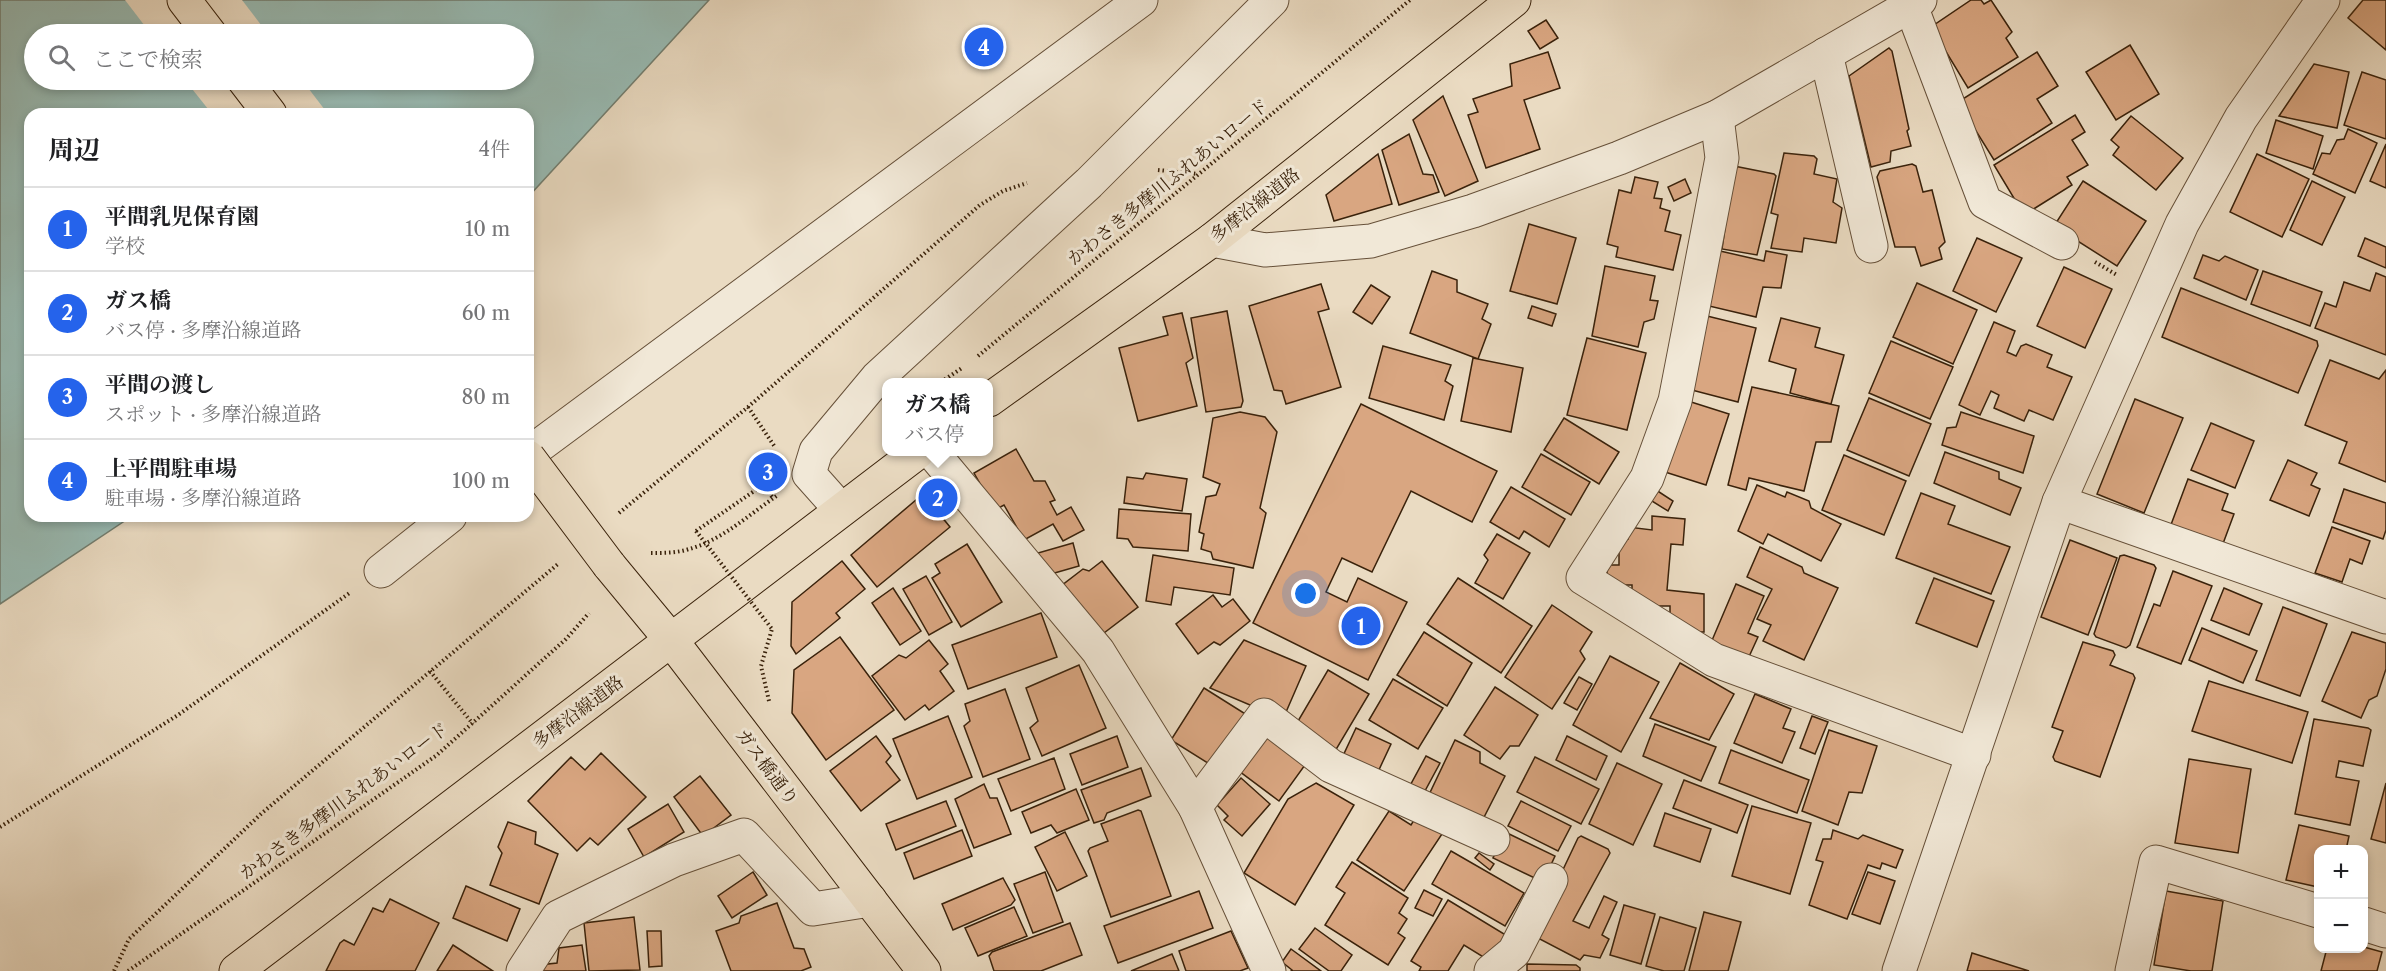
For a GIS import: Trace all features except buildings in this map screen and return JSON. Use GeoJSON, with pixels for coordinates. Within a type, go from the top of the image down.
{"type":"FeatureCollection","features":[{"type":"Feature","properties":{"kind":"main road"},"geometry":{"type":"LineString","coordinates":[[184,0],[202,24]]}},
{"type":"Feature","properties":{"kind":"main road","name":"多摩沿線道路"},"geometry":{"type":"LineString","coordinates":[[993,397],[1212,240],[1514,0]]}},
{"type":"Feature","properties":{"kind":"main road"},"geometry":{"type":"LineString","coordinates":[[252,90],[265,108]]}},
{"type":"Feature","properties":{"kind":"main road","name":"多摩沿線道路"},"geometry":{"type":"LineString","coordinates":[[236,971],[262,960],[671,640],[913,456]]}},
{"type":"Feature","properties":{"kind":"main road","name":"ガス橋通り"},"geometry":{"type":"LineString","coordinates":[[534,464],[609,565],[671,640],[924,971]]}},
{"type":"Feature","properties":{"kind":"street"},"geometry":{"type":"LineString","coordinates":[[534,452],[1141,0]]}},
{"type":"Feature","properties":{"kind":"street"},"geometry":{"type":"LineString","coordinates":[[841,510],[809,474],[816,451],[877,378],[1089,183],[1272,0]]}},
{"type":"Feature","properties":{"kind":"street"},"geometry":{"type":"LineString","coordinates":[[1899,971],[2059,502],[2182,224],[2241,117],[2323,0]]}},
{"type":"Feature","properties":{"kind":"street"},"geometry":{"type":"LineString","coordinates":[[1212,240],[1265,250],[1371,241],[1484,207],[1619,158],[1717,117],[1916,3],[1985,202],[2062,243]]}},
{"type":"Feature","properties":{"kind":"street"},"geometry":{"type":"LineString","coordinates":[[1826,54],[1871,246]]}},
{"type":"Feature","properties":{"kind":"street"},"geometry":{"type":"LineString","coordinates":[[1717,117],[1722,158],[1675,401],[1647,478],[1583,578],[1714,660],[1974,755]]}},
{"type":"Feature","properties":{"kind":"street"},"geometry":{"type":"LineString","coordinates":[[935,456],[1098,651],[1195,807],[1269,971]]}},
{"type":"Feature","properties":{"kind":"street"},"geometry":{"type":"LineString","coordinates":[[2059,502],[2386,617]]}},
{"type":"Feature","properties":{"kind":"street"},"geometry":{"type":"LineString","coordinates":[[381,571],[442,522]]}},
{"type":"Feature","properties":{"kind":"street"},"geometry":{"type":"LineString","coordinates":[[1195,807],[1264,715],[1331,766],[1493,839]]}},
{"type":"Feature","properties":{"kind":"street"},"geometry":{"type":"LineString","coordinates":[[523,971],[558,917],[674,860],[744,835],[813,909],[870,900]]}},
{"type":"Feature","properties":{"kind":"street"},"geometry":{"type":"LineString","coordinates":[[2132,971],[2156,862],[2314,909]]}},
{"type":"Feature","properties":{"kind":"street"},"geometry":{"type":"LineString","coordinates":[[1491,971],[1514,952],[1551,880]]}},
{"type":"Feature","properties":{"kind":"street"},"geometry":{"type":"LineString","coordinates":[[2368,925],[2386,931]]}},
{"type":"Feature","properties":{"kind":"path","name":"かわさき多摩川ふれあいロード"},"geometry":{"type":"LineString","coordinates":[[976,357],[1410,0]]}},
{"type":"Feature","properties":{"kind":"path"},"geometry":{"type":"LineString","coordinates":[[2062,243],[2151,296]]}},
{"type":"Feature","properties":{"kind":"path"},"geometry":{"type":"LineString","coordinates":[[947,378],[967,365]]}},
{"type":"Feature","properties":{"kind":"path"},"geometry":{"type":"LineString","coordinates":[[748,406],[779,454]]}},
{"type":"Feature","properties":{"kind":"path"},"geometry":{"type":"LineString","coordinates":[[650,553],[692,549],[715,537],[773,498],[763,485],[696,531],[772,629],[761,666],[770,702]]}},
{"type":"Feature","properties":{"kind":"path"},"geometry":{"type":"LineString","coordinates":[[0,827],[177,715],[381,571]]}},
{"type":"Feature","properties":{"kind":"path","name":"かわさき多摩川ふれあいロード"},"geometry":{"type":"LineString","coordinates":[[128,971],[437,755],[566,639],[589,613]]}},
{"type":"Feature","properties":{"kind":"path"},"geometry":{"type":"LineString","coordinates":[[430,670],[473,724]]}},
{"type":"Feature","properties":{"kind":"water"},"geometry":{"type":"Polygon","coordinates":[[[0,0],[709,0],[534,190],[534,108],[24,108],[24,522],[123,522],[0,604],[0,0]]]}},
{"type":"Feature","properties":{"kind":"pier"},"geometry":{"type":"Polygon","coordinates":[[[125,0],[242,0],[260,24],[143,24],[125,0]]]}},
{"type":"Feature","properties":{"kind":"pier"},"geometry":{"type":"Polygon","coordinates":[[[193,90],[310,90],[323,108],[207,108],[193,90]]]}},
{"type":"Feature","properties":{"kind":"place","name":"上平間駐車場"},"geometry":{"type":"Point","coordinates":[984,47]}},
{"type":"Feature","properties":{"kind":"place","name":"平間の渡し"},"geometry":{"type":"Point","coordinates":[768,472]}},
{"type":"Feature","properties":{"kind":"place","name":"ガス橋"},"geometry":{"type":"Point","coordinates":[938,498]}},
{"type":"Feature","properties":{"kind":"place","name":"平間乳児保育園"},"geometry":{"type":"Point","coordinates":[1361,626]}}]}
